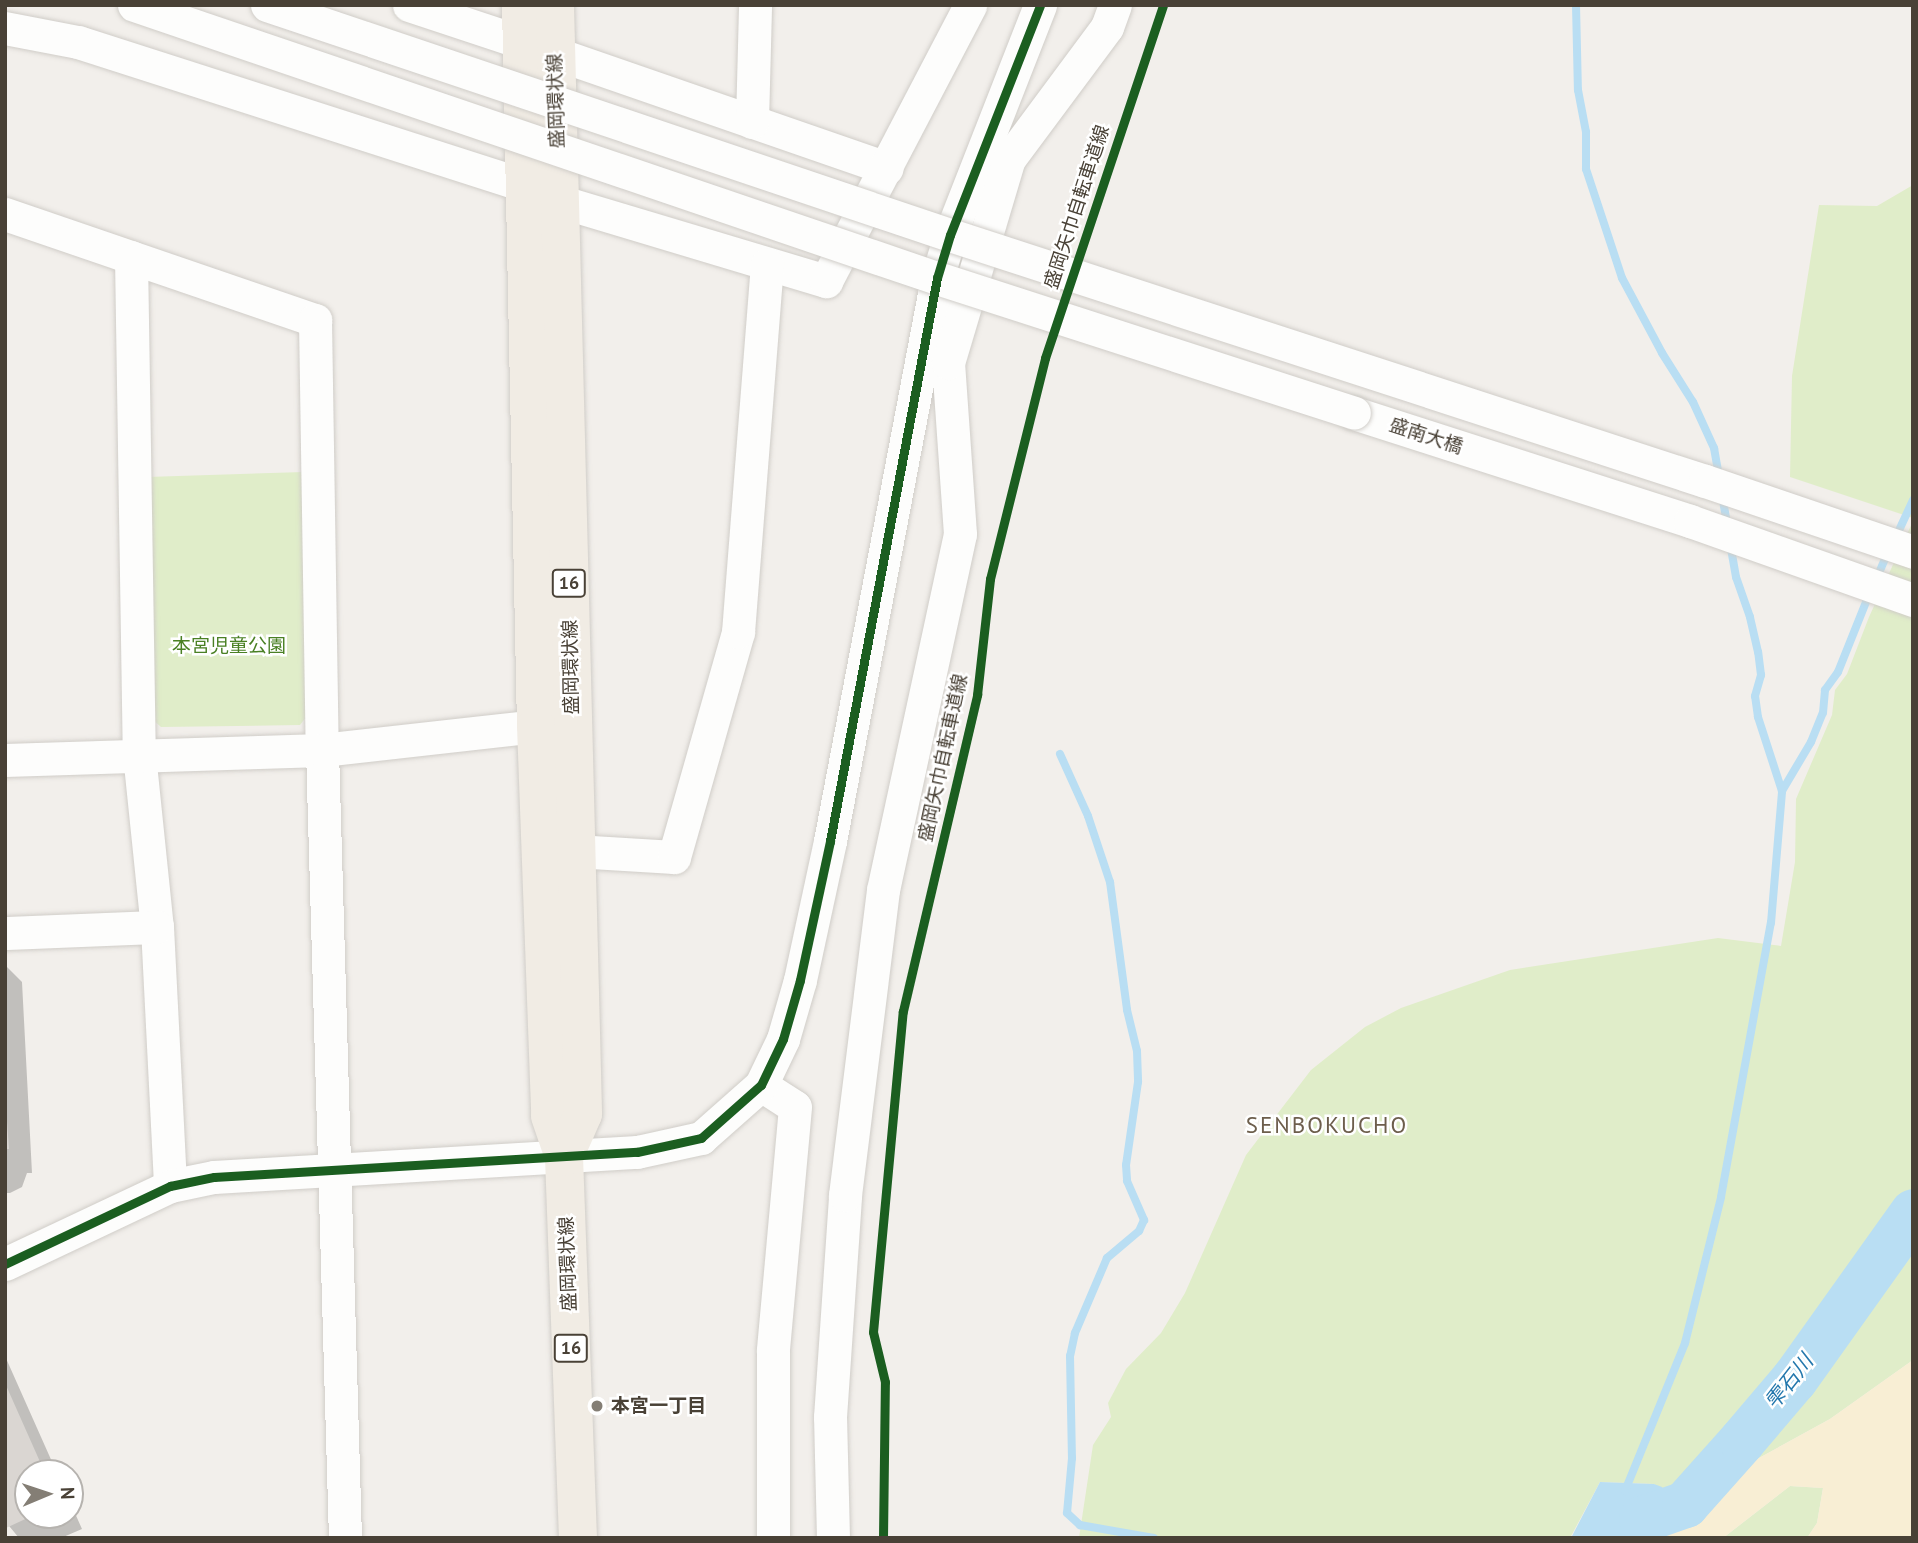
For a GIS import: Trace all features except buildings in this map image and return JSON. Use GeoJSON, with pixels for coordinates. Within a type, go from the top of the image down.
{"type":"FeatureCollection","features":[{"type":"Feature","properties":{"kind":"main road","name":"盛岡環状線"},"geometry":{"type":"LineString","coordinates":[[555,5],[532,33],[524,185],[536,726],[550,1116],[564,1157],[578,1538]]}},
{"type":"Feature","properties":{"kind":"main road","name":"盛岡環状線"},"geometry":{"type":"LineString","coordinates":[[532,33],[559,201],[583,1114],[564,1157]]}},
{"type":"Feature","properties":{"kind":"street","name":"盛南大橋"},"geometry":{"type":"LineString","coordinates":[[134,5],[937,278],[1690,521],[1913,600]]}},
{"type":"Feature","properties":{"kind":"street"},"geometry":{"type":"LineString","coordinates":[[267,5],[950,235],[1692,476],[1913,552]]}},
{"type":"Feature","properties":{"kind":"street"},"geometry":{"type":"LineString","coordinates":[[409,5],[532,33],[752,122],[887,168]]}},
{"type":"Feature","properties":{"kind":"street"},"geometry":{"type":"LineString","coordinates":[[752,122],[755,5]]}},
{"type":"Feature","properties":{"kind":"street"},"geometry":{"type":"LineString","coordinates":[[559,201],[825,281],[887,168],[970,5]]}},
{"type":"Feature","properties":{"kind":"street"},"geometry":{"type":"LineString","coordinates":[[5,1264],[170,1186],[214,1177],[637,1152],[701,1138],[761,1085],[783,1039],[800,980],[830,841],[937,278],[950,235],[1040,5]]}},
{"type":"Feature","properties":{"kind":"street"},"geometry":{"type":"LineString","coordinates":[[833,1538],[830,1417],[845,1195],[881,903],[960,534],[948,363],[1009,159],[1107,27],[1115,5]]}},
{"type":"Feature","properties":{"kind":"street"},"geometry":{"type":"LineString","coordinates":[[5,28],[78,42],[524,185]]}},
{"type":"Feature","properties":{"kind":"street"},"geometry":{"type":"LineString","coordinates":[[5,214],[315,320],[322,750],[345,1538]]}},
{"type":"Feature","properties":{"kind":"street"},"geometry":{"type":"LineString","coordinates":[[131,257],[139,754],[157,927],[170,1186]]}},
{"type":"Feature","properties":{"kind":"street"},"geometry":{"type":"LineString","coordinates":[[575,851],[674,857],[738,632],[767,264]]}},
{"type":"Feature","properties":{"kind":"street"},"geometry":{"type":"LineString","coordinates":[[5,760],[322,750],[536,726]]}},
{"type":"Feature","properties":{"kind":"street"},"geometry":{"type":"LineString","coordinates":[[5,933],[157,927]]}},
{"type":"Feature","properties":{"kind":"street"},"geometry":{"type":"LineString","coordinates":[[761,1085],[795,1107],[773,1351],[773,1538]]}},
{"type":"Feature","properties":{"kind":"green space"},"geometry":{"type":"Polygon","coordinates":[[[1913,185],[1913,518],[1790,477],[1792,376],[1819,205],[1877,206],[1913,185]]]}},
{"type":"Feature","properties":{"kind":"green space","name":"本宮児童公園"},"geometry":{"type":"Polygon","coordinates":[[[304,472],[310,712],[300,725],[161,727],[152,719],[147,477],[304,472]]]}},
{"type":"Feature","properties":{"kind":"green space"},"geometry":{"type":"Polygon","coordinates":[[[1913,521],[1913,1360],[1830,1419],[1750,1463],[1697,1499],[1696,1470],[1685,1494],[1673,1499],[1654,1484],[1600,1482],[1570,1538],[1079,1538],[1093,1445],[1111,1417],[1108,1403],[1126,1369],[1161,1333],[1185,1293],[1246,1155],[1311,1070],[1365,1027],[1401,1008],[1510,970],[1718,938],[1781,946],[1795,862],[1796,799],[1832,715],[1835,690],[1847,674],[1869,617],[1913,521]]]}},
{"type":"Feature","properties":{"kind":"green space"},"geometry":{"type":"Polygon","coordinates":[[[1790,1486],[1823,1488],[1817,1523],[1807,1538],[1723,1538],[1790,1486]]]}},
{"type":"Feature","properties":{"kind":"sand"},"geometry":{"type":"Polygon","coordinates":[[[1913,1360],[1913,1538],[1807,1538],[1817,1523],[1823,1488],[1790,1486],[1723,1538],[1660,1538],[1672,1513],[1691,1513],[1701,1509],[1697,1499],[1750,1463],[1830,1419],[1913,1360]]]}},
{"type":"Feature","properties":{"kind":"water"},"geometry":{"type":"Polygon","coordinates":[[[1696,1470],[1697,1499],[1701,1509],[1691,1513],[1672,1513],[1660,1538],[1571,1538],[1600,1482],[1654,1484],[1662,1487],[1667,1497],[1673,1499],[1685,1494],[1693,1471],[1696,1470]]]}},
{"type":"Feature","properties":{"kind":"waterway"},"geometry":{"type":"LineString","coordinates":[[1576,5],[1578,90],[1586,132],[1586,169],[1622,278],[1662,353],[1693,402],[1714,448],[1719,476]]}},
{"type":"Feature","properties":{"kind":"waterway"},"geometry":{"type":"LineString","coordinates":[[1722,495],[1727,524]]}},
{"type":"Feature","properties":{"kind":"waterway"},"geometry":{"type":"LineString","coordinates":[[1895,539],[1913,500]]}},
{"type":"Feature","properties":{"kind":"waterway"},"geometry":{"type":"LineString","coordinates":[[1625,1491],[1685,1343],[1721,1197],[1771,923],[1782,791],[1758,717],[1755,696],[1761,675],[1758,652],[1750,617],[1736,577],[1730,544]]}},
{"type":"Feature","properties":{"kind":"waterway"},"geometry":{"type":"LineString","coordinates":[[1876,580],[1889,550]]}},
{"type":"Feature","properties":{"kind":"waterway"},"geometry":{"type":"LineString","coordinates":[[1782,791],[1811,742],[1823,713],[1825,690],[1838,672],[1870,592]]}},
{"type":"Feature","properties":{"kind":"waterway"},"geometry":{"type":"LineString","coordinates":[[1060,754],[1088,816],[1110,882],[1127,1010],[1137,1051],[1138,1082],[1126,1165],[1127,1181],[1144,1220],[1139,1231],[1107,1258],[1075,1333],[1070,1356],[1072,1458],[1067,1513],[1080,1525],[1154,1538]]}},
{"type":"Feature","properties":{"kind":"waterway","name":"雫石川"},"geometry":{"type":"LineString","coordinates":[[1642,1519],[1685,1504],[1742,1440],[1794,1379],[1913,1212]]}},
{"type":"Feature","properties":{"kind":"cycle path"},"geometry":{"type":"LineString","coordinates":[[5,1264],[170,1186],[214,1177],[637,1152],[701,1138],[761,1085],[783,1039],[800,980],[830,841],[937,278],[950,235],[1040,5]]}},
{"type":"Feature","properties":{"kind":"cycle path","name":"盛岡矢巾自転車道線"},"geometry":{"type":"LineString","coordinates":[[883,1538],[885,1382],[873,1332],[903,1011],[977,695],[990,579],[1045,358],[1163,5]]}},
{"type":"Feature","properties":{"kind":"place","name":"本宮一丁目"},"geometry":{"type":"Point","coordinates":[597,1406]}},
{"type":"Feature","properties":{"kind":"district","name":"SENBOKUCHO"},"geometry":{"type":"Point","coordinates":[1327,1125]}}]}
